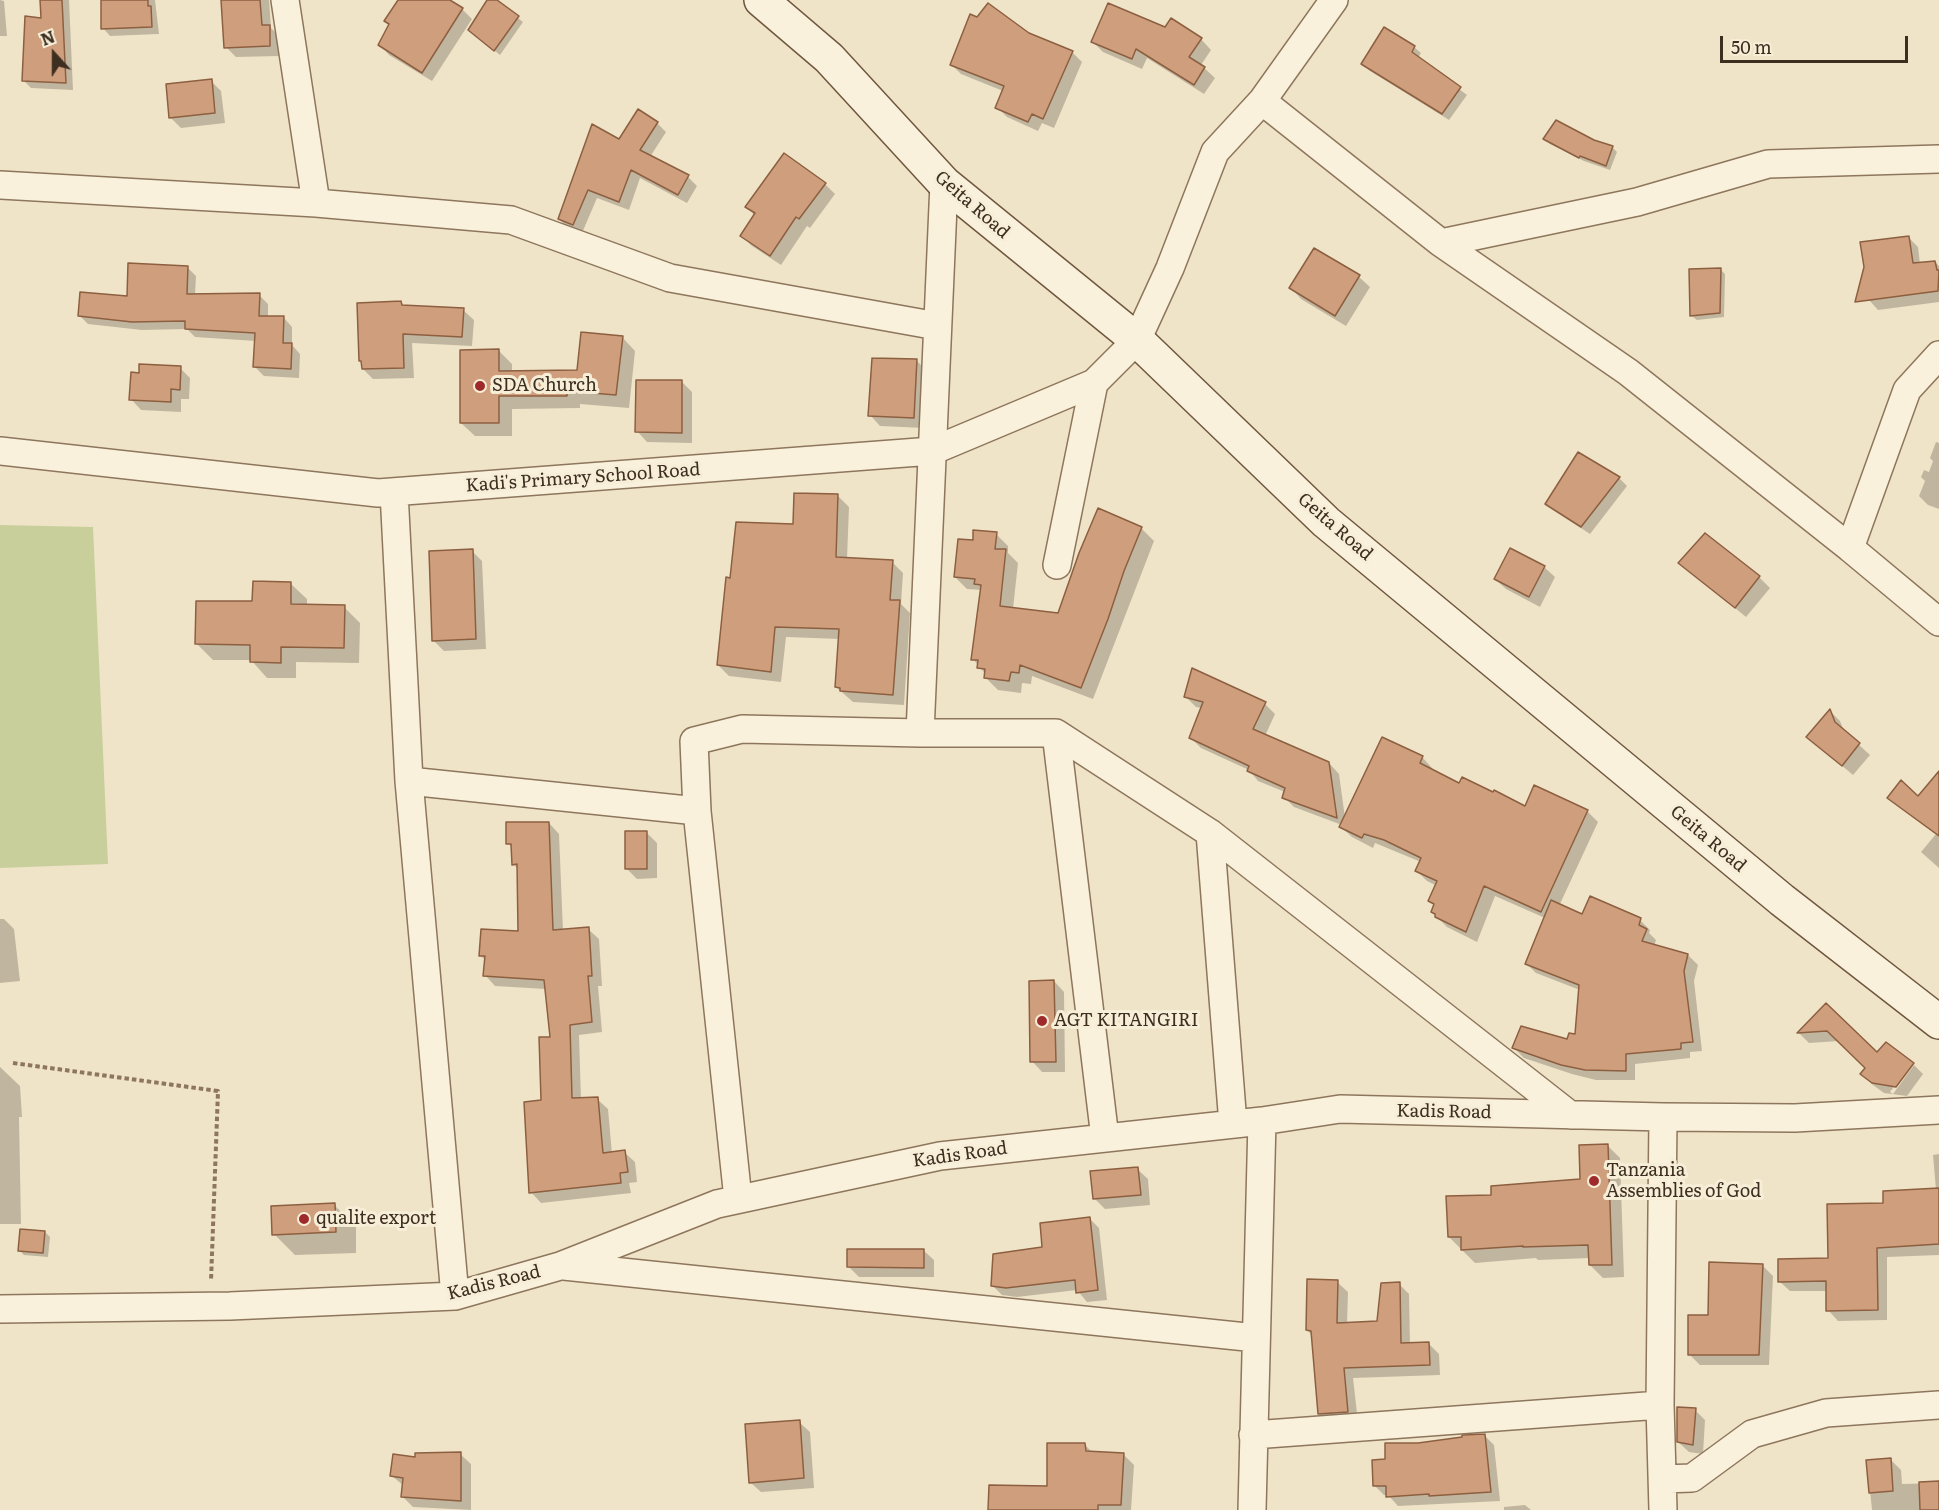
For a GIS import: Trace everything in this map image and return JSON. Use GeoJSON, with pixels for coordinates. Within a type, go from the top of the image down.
{"type":"FeatureCollection","features":[{"type":"Feature","properties":{"kind":"main road","name":"Geita Road"},"geometry":{"type":"LineString","coordinates":[[761,0],[829,58],[944,183],[1137,340],[1326,522],[1782,900],[1939,1022]]}},
{"type":"Feature","properties":{"kind":"street"},"geometry":{"type":"LineString","coordinates":[[285,0],[316,203]]}},
{"type":"Feature","properties":{"kind":"street"},"geometry":{"type":"LineString","coordinates":[[1137,340],[1170,268],[1215,152],[1262,101],[1334,0]]}},
{"type":"Feature","properties":{"kind":"street"},"geometry":{"type":"LineString","coordinates":[[1262,101],[1441,243],[1628,372],[1850,548],[1939,622]]}},
{"type":"Feature","properties":{"kind":"street"},"geometry":{"type":"LineString","coordinates":[[1441,243],[1638,202],[1768,164],[1939,159]]}},
{"type":"Feature","properties":{"kind":"street"},"geometry":{"type":"LineString","coordinates":[[920,733],[944,183]]}},
{"type":"Feature","properties":{"kind":"street"},"geometry":{"type":"LineString","coordinates":[[0,185],[316,203],[511,220],[670,278],[938,326]]}},
{"type":"Feature","properties":{"kind":"street","name":"Kadi's Primary School Road"},"geometry":{"type":"LineString","coordinates":[[0,451],[378,493],[932,451],[1094,383],[1137,340]]}},
{"type":"Feature","properties":{"kind":"street"},"geometry":{"type":"LineString","coordinates":[[1850,548],[1907,390],[1939,355]]}},
{"type":"Feature","properties":{"kind":"street"},"geometry":{"type":"LineString","coordinates":[[1057,565],[1094,383]]}},
{"type":"Feature","properties":{"kind":"street"},"geometry":{"type":"LineString","coordinates":[[394,492],[409,781],[455,1296]]}},
{"type":"Feature","properties":{"kind":"street"},"geometry":{"type":"LineString","coordinates":[[738,1199],[697,811],[694,741],[742,729],[1056,733],[1210,833],[1570,1115]]}},
{"type":"Feature","properties":{"kind":"street"},"geometry":{"type":"LineString","coordinates":[[1056,733],[1105,1138]]}},
{"type":"Feature","properties":{"kind":"street"},"geometry":{"type":"LineString","coordinates":[[409,781],[697,811]]}},
{"type":"Feature","properties":{"kind":"street"},"geometry":{"type":"LineString","coordinates":[[1210,833],[1233,1124]]}},
{"type":"Feature","properties":{"kind":"street","name":"Kadis Road"},"geometry":{"type":"LineString","coordinates":[[0,1309],[210,1306],[455,1296],[560,1266],[717,1204],[940,1156],[1262,1121],[1340,1109],[1795,1118],[1939,1110]]}},
{"type":"Feature","properties":{"kind":"street"},"geometry":{"type":"LineString","coordinates":[[1663,1117],[1660,1405],[1663,1510]]}},
{"type":"Feature","properties":{"kind":"street"},"geometry":{"type":"LineString","coordinates":[[1252,1510],[1262,1121]]}},
{"type":"Feature","properties":{"kind":"street"},"geometry":{"type":"LineString","coordinates":[[560,1266],[1256,1338]]}},
{"type":"Feature","properties":{"kind":"street"},"geometry":{"type":"LineString","coordinates":[[1253,1435],[1660,1405]]}},
{"type":"Feature","properties":{"kind":"street"},"geometry":{"type":"LineString","coordinates":[[1663,1479],[1692,1478],[1752,1434],[1826,1413],[1939,1405]]}},
{"type":"Feature","properties":{"kind":"path"},"geometry":{"type":"LineString","coordinates":[[13,1064],[218,1091],[210,1306]]}},
{"type":"Feature","properties":{"kind":"green space"},"geometry":{"type":"Polygon","coordinates":[[[0,525],[93,527],[108,864],[0,868],[0,525]]]}},
{"type":"Feature","properties":{"kind":"building"},"geometry":{"type":"Polygon","coordinates":[[[40,0],[62,0],[66,83],[22,81],[25,16],[41,18],[40,0]]]}},
{"type":"Feature","properties":{"kind":"building"},"geometry":{"type":"Polygon","coordinates":[[[101,0],[148,0],[148,6],[151,6],[152,27],[101,29],[101,0]]]}},
{"type":"Feature","properties":{"kind":"building"},"geometry":{"type":"Polygon","coordinates":[[[221,0],[260,0],[262,25],[270,25],[270,46],[224,48],[221,0]]]}},
{"type":"Feature","properties":{"kind":"building"},"geometry":{"type":"Polygon","coordinates":[[[398,0],[450,0],[463,8],[422,73],[378,45],[389,24],[384,21],[398,0]]]}},
{"type":"Feature","properties":{"kind":"building"},"geometry":{"type":"Polygon","coordinates":[[[487,0],[497,0],[519,16],[494,51],[468,30],[487,0]]]}},
{"type":"Feature","properties":{"kind":"building"},"geometry":{"type":"Polygon","coordinates":[[[988,3],[1029,33],[1073,51],[1043,119],[1032,114],[1028,122],[995,108],[1004,86],[950,65],[970,14],[977,17],[988,3]]]}},
{"type":"Feature","properties":{"kind":"building"},"geometry":{"type":"Polygon","coordinates":[[[1108,3],[1165,27],[1171,18],[1202,38],[1189,57],[1205,67],[1194,85],[1136,49],[1132,59],[1091,42],[1108,3]]]}},
{"type":"Feature","properties":{"kind":"building"},"geometry":{"type":"Polygon","coordinates":[[[1384,27],[1415,46],[1412,52],[1461,87],[1442,114],[1361,64],[1384,27]]]}},
{"type":"Feature","properties":{"kind":"building"},"geometry":{"type":"Polygon","coordinates":[[[212,79],[215,113],[169,118],[166,84],[212,79]]]}},
{"type":"Feature","properties":{"kind":"building"},"geometry":{"type":"Polygon","coordinates":[[[638,109],[658,122],[640,150],[689,175],[678,195],[631,170],[619,202],[588,190],[573,225],[558,219],[592,124],[619,139],[638,109]]]}},
{"type":"Feature","properties":{"kind":"building"},"geometry":{"type":"Polygon","coordinates":[[[1556,120],[1594,140],[1613,146],[1606,166],[1580,156],[1579,158],[1543,139],[1556,120]]]}},
{"type":"Feature","properties":{"kind":"building"},"geometry":{"type":"Polygon","coordinates":[[[784,153],[826,183],[799,219],[796,217],[770,256],[740,236],[755,213],[745,207],[784,153]]]}},
{"type":"Feature","properties":{"kind":"building"},"geometry":{"type":"Polygon","coordinates":[[[1909,236],[1913,263],[1935,261],[1937,270],[1939,270],[1938,291],[1855,302],[1864,267],[1860,242],[1909,236]]]}},
{"type":"Feature","properties":{"kind":"building"},"geometry":{"type":"Polygon","coordinates":[[[1314,248],[1360,275],[1335,316],[1289,288],[1314,248]]]}},
{"type":"Feature","properties":{"kind":"building"},"geometry":{"type":"Polygon","coordinates":[[[128,263],[188,266],[187,294],[260,293],[259,316],[284,316],[283,343],[292,343],[291,369],[253,367],[255,333],[185,329],[185,321],[132,322],[78,316],[80,292],[127,296],[128,263]]]}},
{"type":"Feature","properties":{"kind":"building"},"geometry":{"type":"Polygon","coordinates":[[[1721,268],[1720,313],[1690,316],[1689,269],[1721,268]]]}},
{"type":"Feature","properties":{"kind":"building"},"geometry":{"type":"Polygon","coordinates":[[[401,301],[402,305],[464,308],[462,337],[403,334],[404,368],[362,369],[361,361],[359,361],[357,303],[401,301]]]}},
{"type":"Feature","properties":{"kind":"building"},"geometry":{"type":"Polygon","coordinates":[[[581,332],[623,336],[616,395],[567,391],[567,396],[499,396],[499,423],[460,423],[460,350],[499,349],[499,371],[577,370],[581,332]]]}},
{"type":"Feature","properties":{"kind":"building"},"geometry":{"type":"Polygon","coordinates":[[[872,358],[917,359],[914,418],[868,416],[872,358]]]}},
{"type":"Feature","properties":{"kind":"building"},"geometry":{"type":"Polygon","coordinates":[[[139,364],[181,366],[180,390],[171,389],[171,402],[129,400],[131,372],[139,373],[139,364]]]}},
{"type":"Feature","properties":{"kind":"building"},"geometry":{"type":"Polygon","coordinates":[[[636,380],[682,380],[682,433],[635,432],[636,380]]]}},
{"type":"Feature","properties":{"kind":"building"},"geometry":{"type":"Polygon","coordinates":[[[1578,452],[1620,477],[1581,527],[1545,504],[1578,452]]]}},
{"type":"Feature","properties":{"kind":"building"},"geometry":{"type":"Polygon","coordinates":[[[794,493],[838,494],[836,557],[893,560],[890,600],[900,600],[893,695],[840,691],[840,688],[835,687],[839,629],[775,627],[771,672],[717,665],[726,577],[730,578],[736,522],[793,524],[794,493]]]}},
{"type":"Feature","properties":{"kind":"building"},"geometry":{"type":"Polygon","coordinates":[[[1098,508],[1142,527],[1081,688],[1020,665],[1019,673],[1011,672],[1009,681],[984,678],[985,669],[977,668],[978,660],[971,660],[981,585],[974,584],[975,579],[954,577],[958,539],[973,540],[973,530],[997,532],[995,549],[1006,549],[1000,606],[1058,613],[1098,508]]]}},
{"type":"Feature","properties":{"kind":"building"},"geometry":{"type":"Polygon","coordinates":[[[1705,533],[1760,576],[1735,608],[1678,563],[1705,533]]]}},
{"type":"Feature","properties":{"kind":"building"},"geometry":{"type":"Polygon","coordinates":[[[1510,548],[1545,566],[1529,597],[1494,579],[1510,548]]]}},
{"type":"Feature","properties":{"kind":"building"},"geometry":{"type":"Polygon","coordinates":[[[473,549],[476,639],[432,641],[429,551],[473,549]]]}},
{"type":"Feature","properties":{"kind":"building"},"geometry":{"type":"Polygon","coordinates":[[[253,581],[291,582],[291,604],[345,605],[344,648],[281,647],[281,663],[250,662],[250,645],[195,644],[196,601],[252,601],[253,581]]]}},
{"type":"Feature","properties":{"kind":"building"},"geometry":{"type":"Polygon","coordinates":[[[1192,668],[1266,702],[1253,729],[1329,762],[1337,818],[1282,798],[1285,788],[1247,771],[1249,766],[1189,738],[1203,702],[1184,697],[1192,668]]]}},
{"type":"Feature","properties":{"kind":"building"},"geometry":{"type":"Polygon","coordinates":[[[1830,709],[1835,722],[1860,743],[1842,766],[1806,737],[1830,709]]]}},
{"type":"Feature","properties":{"kind":"building"},"geometry":{"type":"Polygon","coordinates":[[[1382,737],[1423,756],[1420,763],[1459,783],[1462,777],[1525,806],[1534,785],[1588,810],[1541,912],[1484,886],[1466,932],[1435,917],[1435,914],[1431,912],[1434,904],[1428,901],[1437,881],[1415,871],[1421,858],[1384,840],[1364,834],[1362,838],[1339,827],[1382,737]]]}},
{"type":"Feature","properties":{"kind":"building"},"geometry":{"type":"Polygon","coordinates":[[[1939,771],[1939,836],[1887,798],[1901,780],[1918,796],[1939,771]]]}},
{"type":"Feature","properties":{"kind":"building"},"geometry":{"type":"Polygon","coordinates":[[[506,822],[549,822],[553,930],[589,927],[592,976],[588,976],[592,1022],[570,1025],[572,1098],[598,1097],[603,1153],[625,1150],[628,1172],[620,1173],[621,1183],[529,1193],[524,1102],[541,1100],[539,1037],[550,1037],[544,980],[483,976],[485,956],[479,956],[481,929],[518,931],[517,864],[512,865],[511,844],[506,844],[506,822]]]}},
{"type":"Feature","properties":{"kind":"building"},"geometry":{"type":"Polygon","coordinates":[[[625,831],[647,831],[647,869],[625,869],[625,831]]]}},
{"type":"Feature","properties":{"kind":"building"},"geometry":{"type":"Polygon","coordinates":[[[1590,896],[1641,918],[1639,925],[1647,929],[1642,941],[1688,954],[1684,971],[1693,1042],[1681,1043],[1681,1049],[1626,1054],[1626,1071],[1585,1070],[1561,1065],[1512,1048],[1521,1026],[1567,1039],[1569,1033],[1575,1034],[1579,985],[1525,964],[1551,900],[1582,914],[1590,896]]]}},
{"type":"Feature","properties":{"kind":"building","name":"AGT KITANGIRI"},"geometry":{"type":"Polygon","coordinates":[[[1054,980],[1056,1062],[1030,1062],[1029,981],[1054,980]]]}},
{"type":"Feature","properties":{"kind":"building"},"geometry":{"type":"Polygon","coordinates":[[[1826,1003],[1877,1052],[1886,1042],[1914,1063],[1896,1087],[1872,1083],[1860,1074],[1865,1068],[1827,1031],[1797,1033],[1826,1003]]]}},
{"type":"Feature","properties":{"kind":"building"},"geometry":{"type":"Polygon","coordinates":[[[1608,1144],[1612,1265],[1589,1265],[1588,1245],[1461,1250],[1461,1237],[1448,1237],[1446,1196],[1491,1195],[1491,1186],[1580,1179],[1579,1145],[1608,1144]]]}},
{"type":"Feature","properties":{"kind":"building"},"geometry":{"type":"Polygon","coordinates":[[[1138,1167],[1141,1195],[1093,1199],[1090,1171],[1138,1167]]]}},
{"type":"Feature","properties":{"kind":"building"},"geometry":{"type":"Polygon","coordinates":[[[1939,1188],[1939,1244],[1877,1248],[1878,1310],[1826,1311],[1826,1281],[1778,1282],[1778,1259],[1828,1258],[1827,1204],[1883,1203],[1883,1191],[1939,1188]]]}},
{"type":"Feature","properties":{"kind":"building","name":"qualite export"},"geometry":{"type":"Polygon","coordinates":[[[335,1203],[336,1232],[272,1235],[271,1206],[335,1203]]]}},
{"type":"Feature","properties":{"kind":"building"},"geometry":{"type":"Polygon","coordinates":[[[1090,1217],[1098,1290],[1076,1293],[1075,1280],[1006,1288],[991,1286],[993,1254],[1042,1247],[1040,1223],[1090,1217]]]}},
{"type":"Feature","properties":{"kind":"building"},"geometry":{"type":"Polygon","coordinates":[[[20,1229],[45,1231],[43,1253],[18,1251],[20,1229]]]}},
{"type":"Feature","properties":{"kind":"building"},"geometry":{"type":"Polygon","coordinates":[[[847,1249],[924,1249],[924,1268],[847,1267],[847,1249]]]}},
{"type":"Feature","properties":{"kind":"building"},"geometry":{"type":"Polygon","coordinates":[[[1709,1262],[1763,1264],[1759,1355],[1688,1355],[1688,1315],[1708,1315],[1709,1262]]]}},
{"type":"Feature","properties":{"kind":"building"},"geometry":{"type":"Polygon","coordinates":[[[1307,1279],[1338,1280],[1337,1323],[1377,1321],[1381,1283],[1400,1282],[1401,1343],[1429,1342],[1430,1365],[1344,1368],[1348,1412],[1318,1414],[1311,1331],[1306,1330],[1307,1279]]]}},
{"type":"Feature","properties":{"kind":"building"},"geometry":{"type":"Polygon","coordinates":[[[1677,1407],[1696,1408],[1693,1445],[1677,1442],[1677,1407]]]}},
{"type":"Feature","properties":{"kind":"building"},"geometry":{"type":"Polygon","coordinates":[[[800,1420],[804,1478],[749,1483],[745,1424],[800,1420]]]}},
{"type":"Feature","properties":{"kind":"building"},"geometry":{"type":"Polygon","coordinates":[[[1485,1434],[1491,1492],[1386,1497],[1386,1486],[1373,1486],[1372,1460],[1385,1459],[1385,1443],[1418,1443],[1462,1437],[1462,1435],[1485,1434]]]}},
{"type":"Feature","properties":{"kind":"building"},"geometry":{"type":"Polygon","coordinates":[[[1047,1443],[1085,1443],[1086,1451],[1124,1453],[1121,1505],[1098,1505],[1098,1510],[988,1510],[989,1485],[1047,1486],[1047,1443]]]}},
{"type":"Feature","properties":{"kind":"building"},"geometry":{"type":"Polygon","coordinates":[[[461,1452],[461,1501],[401,1497],[403,1478],[390,1476],[393,1454],[415,1457],[415,1453],[461,1452]]]}},
{"type":"Feature","properties":{"kind":"building"},"geometry":{"type":"Polygon","coordinates":[[[1891,1458],[1893,1491],[1869,1493],[1866,1460],[1891,1458]]]}},
{"type":"Feature","properties":{"kind":"building"},"geometry":{"type":"Polygon","coordinates":[[[1939,1481],[1939,1510],[1920,1510],[1919,1482],[1939,1481]]]}},
{"type":"Feature","properties":{"kind":"place","name":"SDA Church"},"geometry":{"type":"Point","coordinates":[480,386]}},
{"type":"Feature","properties":{"kind":"place","name":"AGT KITANGIRI"},"geometry":{"type":"Point","coordinates":[1042,1021]}},
{"type":"Feature","properties":{"kind":"place","name":"Tanzania Assemblies of God"},"geometry":{"type":"Point","coordinates":[1594,1181]}},
{"type":"Feature","properties":{"kind":"place","name":"qualite export"},"geometry":{"type":"Point","coordinates":[304,1219]}}]}
